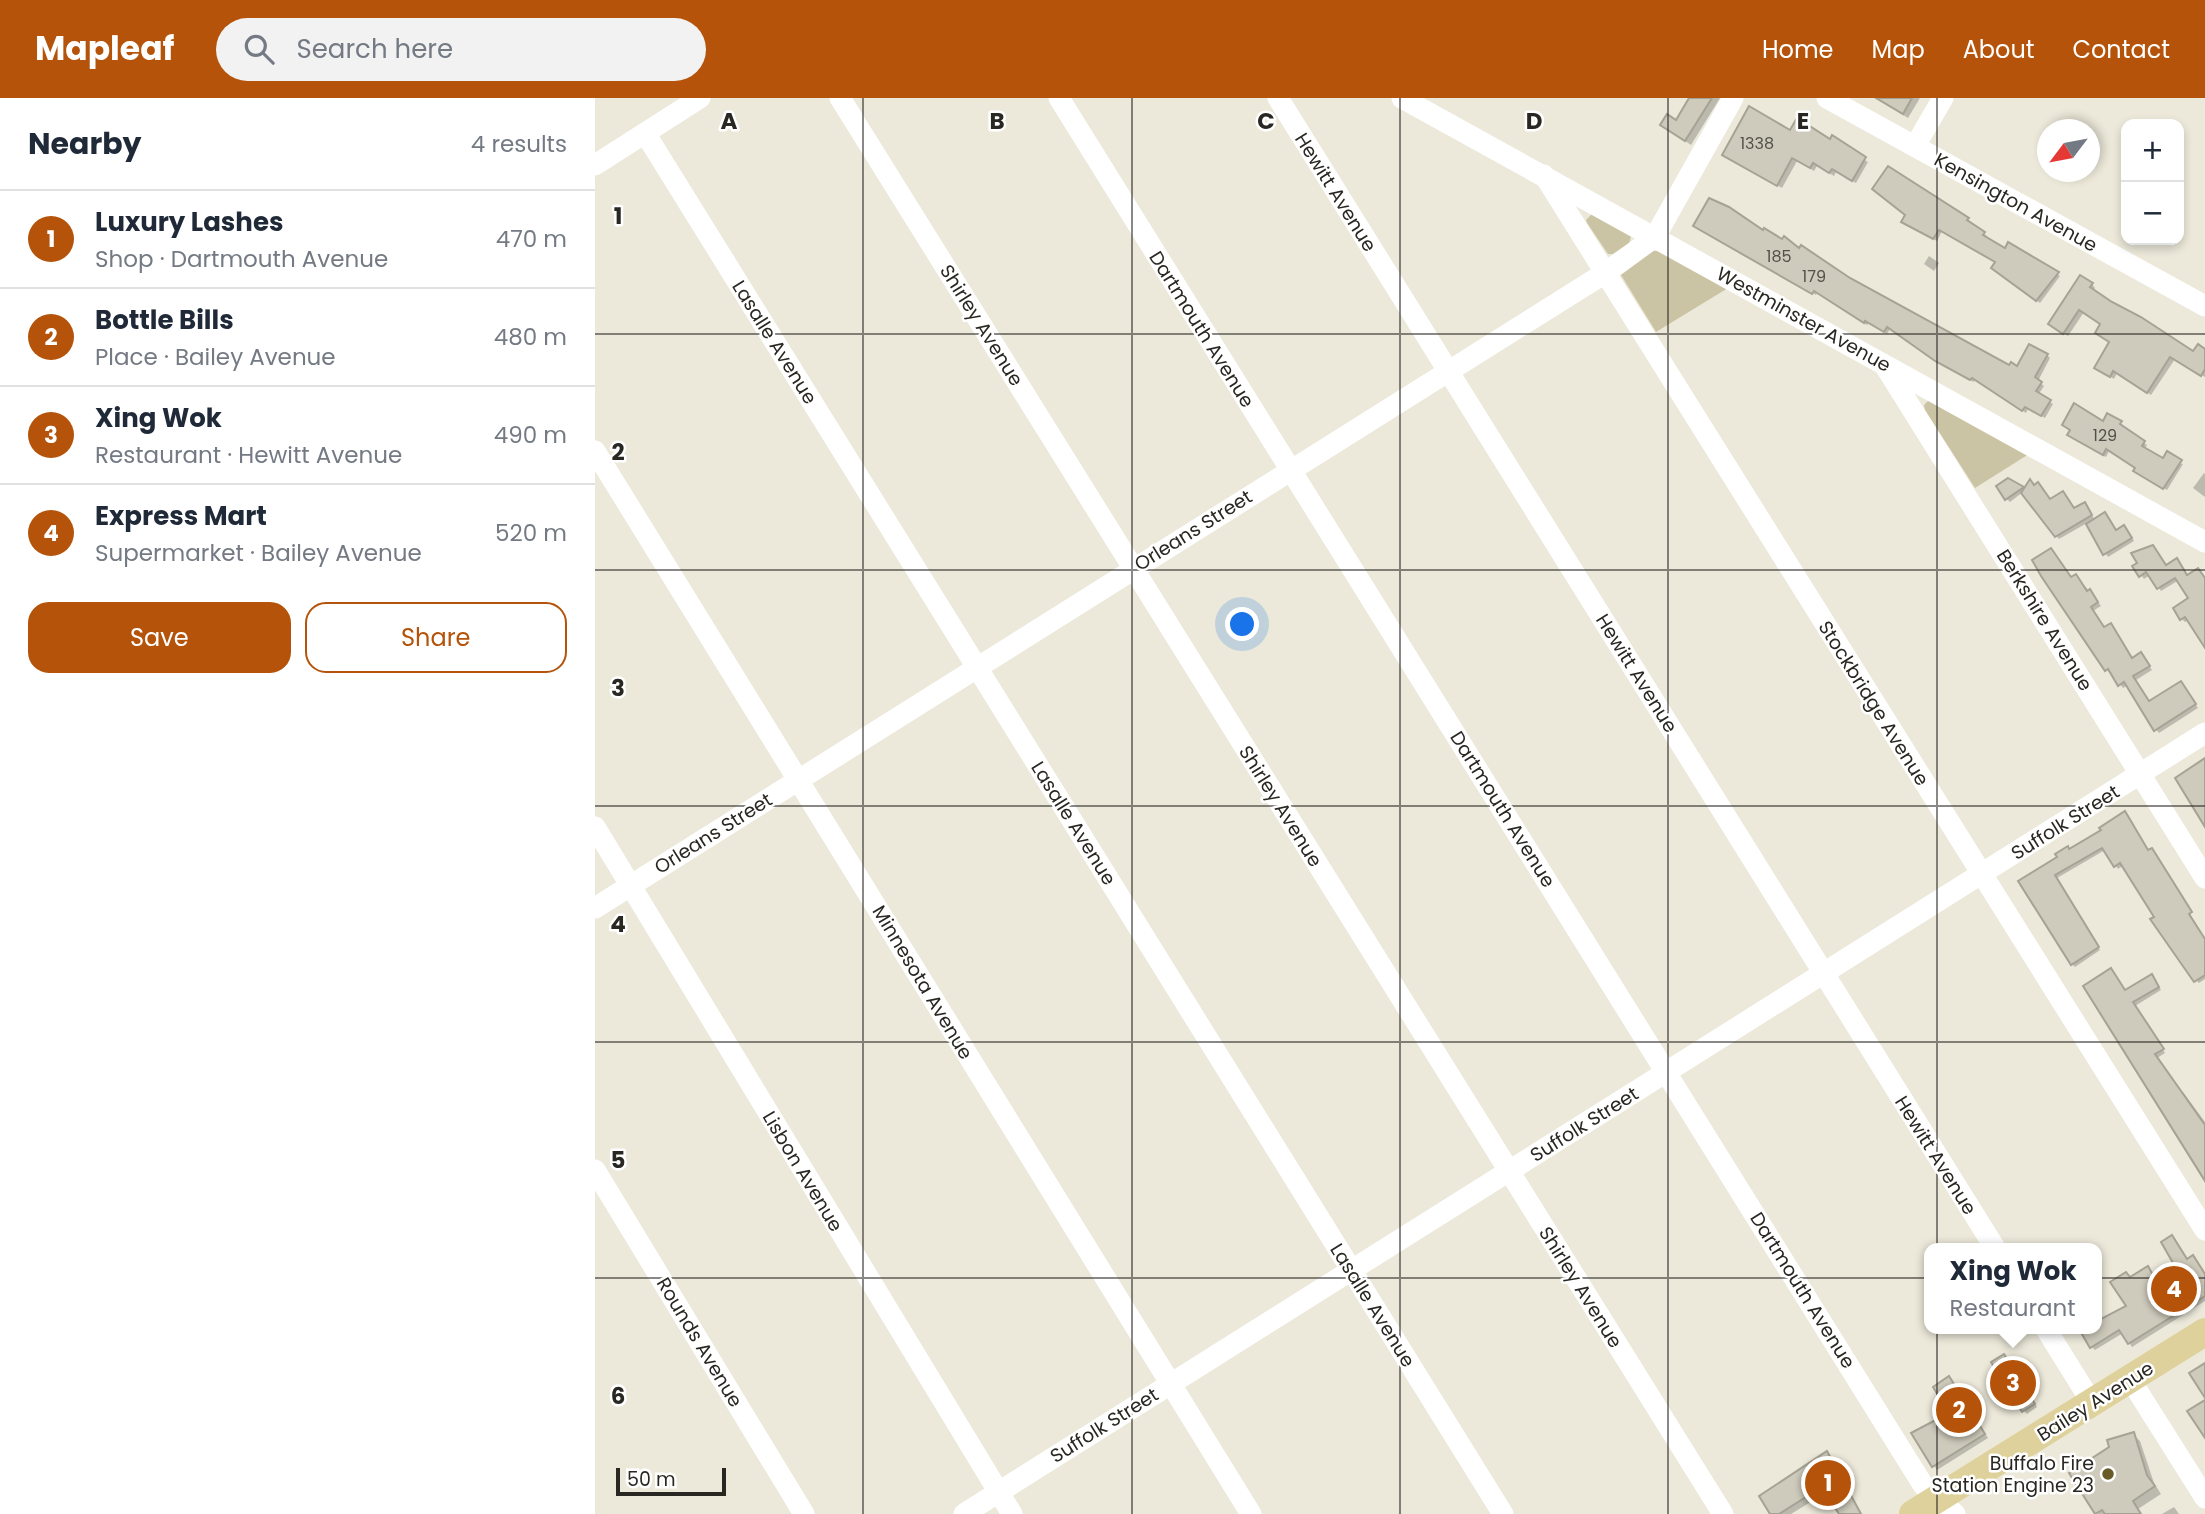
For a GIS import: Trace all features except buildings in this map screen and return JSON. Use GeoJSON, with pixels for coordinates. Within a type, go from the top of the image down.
{"type":"FeatureCollection","features":[{"type":"Feature","properties":{"kind":"main road","name":"Bailey Avenue"},"geometry":{"type":"LineString","coordinates":[[1913,1514],[1946,1506],[2092,1403],[2205,1332]]}},
{"type":"Feature","properties":{"kind":"street"},"geometry":{"type":"LineString","coordinates":[[595,165],[700,98]]}},
{"type":"Feature","properties":{"kind":"street","name":"Shirley Avenue"},"geometry":{"type":"LineString","coordinates":[[840,98],[1723,1514]]}},
{"type":"Feature","properties":{"kind":"street","name":"Dartmouth Avenue"},"geometry":{"type":"LineString","coordinates":[[1059,98],[1923,1485],[1946,1506]]}},
{"type":"Feature","properties":{"kind":"street","name":"Hewitt Avenue"},"geometry":{"type":"LineString","coordinates":[[1278,98],[1992,1243]]}},
{"type":"Feature","properties":{"kind":"street","name":"Westminster Avenue"},"geometry":{"type":"LineString","coordinates":[[1402,98],[2205,542]]}},
{"type":"Feature","properties":{"kind":"street","name":"Orleans Street"},"geometry":{"type":"LineString","coordinates":[[595,908],[1605,273],[1655,237],[1733,98]]}},
{"type":"Feature","properties":{"kind":"street","name":"Kensington Avenue"},"geometry":{"type":"LineString","coordinates":[[1828,98],[2205,306]]}},
{"type":"Feature","properties":{"kind":"street"},"geometry":{"type":"LineString","coordinates":[[1916,146],[1943,98]]}},
{"type":"Feature","properties":{"kind":"street","name":"Lasalle Avenue"},"geometry":{"type":"LineString","coordinates":[[645,133],[1503,1514]]}},
{"type":"Feature","properties":{"kind":"street","name":"Stockbridge Avenue"},"geometry":{"type":"LineString","coordinates":[[1544,175],[2205,1230]]}},
{"type":"Feature","properties":{"kind":"street","name":"Berkshire Avenue"},"geometry":{"type":"LineString","coordinates":[[1883,363],[2205,878]]}},
{"type":"Feature","properties":{"kind":"street","name":"Minnesota Avenue"},"geometry":{"type":"LineString","coordinates":[[595,451],[1251,1514]]}},
{"type":"Feature","properties":{"kind":"street","name":"Suffolk Street"},"geometry":{"type":"LineString","coordinates":[[964,1514],[2205,733]]}},
{"type":"Feature","properties":{"kind":"street","name":"Lisbon Avenue"},"geometry":{"type":"LineString","coordinates":[[595,827],[1012,1514]]}},
{"type":"Feature","properties":{"kind":"street","name":"Rounds Avenue"},"geometry":{"type":"LineString","coordinates":[[595,1170],[804,1514]]}},
{"type":"Feature","properties":{"kind":"street"},"geometry":{"type":"LineString","coordinates":[[2049,1334],[2092,1403]]}},
{"type":"Feature","properties":{"kind":"street"},"geometry":{"type":"LineString","coordinates":[[2130,1379],[2205,1498]]}},
{"type":"Feature","properties":{"kind":"shaded area"},"geometry":{"type":"Polygon","coordinates":[[[1592,214],[1631,236],[1629,244],[1613,254],[1608,254],[1587,223],[1586,220],[1592,214]]]}},
{"type":"Feature","properties":{"kind":"shaded area"},"geometry":{"type":"Polygon","coordinates":[[[1653,251],[1661,251],[1728,288],[1656,332],[1621,275],[1653,251]]]}},
{"type":"Feature","properties":{"kind":"shaded area"},"geometry":{"type":"Polygon","coordinates":[[[1929,400],[2029,454],[1975,488],[1925,410],[1924,405],[1929,400]]]}},
{"type":"Feature","properties":{"kind":"place","name":"Express Mart"},"geometry":{"type":"Point","coordinates":[2174,1289]}},
{"type":"Feature","properties":{"kind":"place","name":"Xing Wok"},"geometry":{"type":"Point","coordinates":[2013,1383]}},
{"type":"Feature","properties":{"kind":"place","name":"Bottle Bills"},"geometry":{"type":"Point","coordinates":[1959,1410]}},
{"type":"Feature","properties":{"kind":"place","name":"Buffalo Fire Station Engine 23"},"geometry":{"type":"Point","coordinates":[2108,1474]}},
{"type":"Feature","properties":{"kind":"place","name":"Luxury Lashes"},"geometry":{"type":"Point","coordinates":[1828,1483]}}]}
